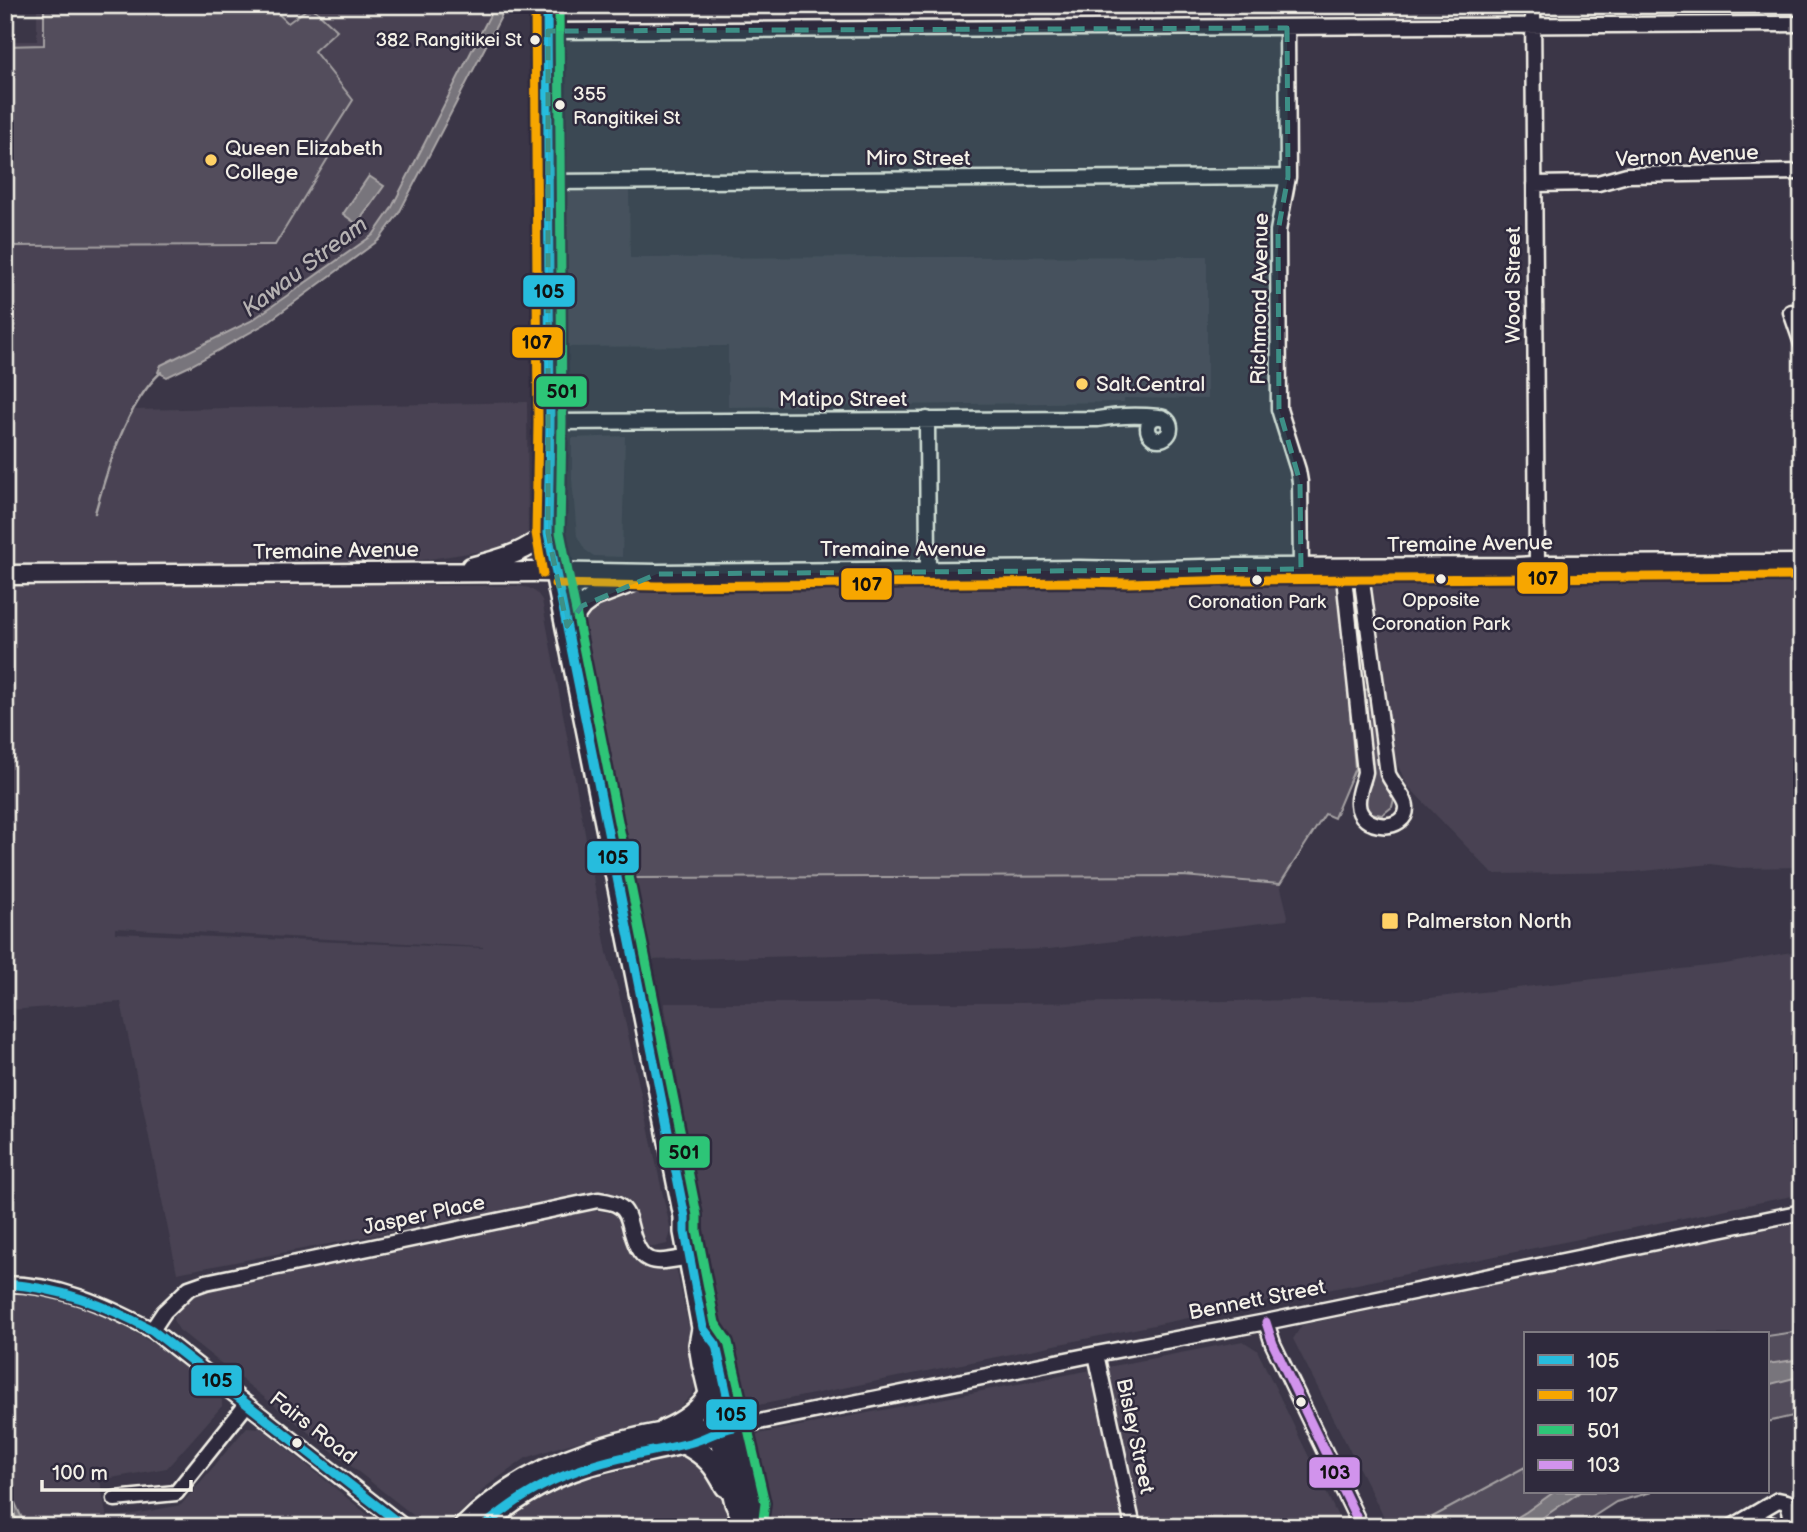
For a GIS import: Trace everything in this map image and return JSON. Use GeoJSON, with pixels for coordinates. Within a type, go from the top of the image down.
{"type":"FeatureCollection","features":[{"type":"Feature","properties":{"kind":"highway"},"geometry":{"type":"LineString","coordinates":[[547,5],[550,422],[548,533],[685,1217],[685,1233],[703,1328],[700,1345],[709,1393],[727,1428],[752,1506],[749,1527]]}},
{"type":"Feature","properties":{"kind":"highway"},"geometry":{"type":"LineString","coordinates":[[703,1328],[716,1345],[736,1503]]}},
{"type":"Feature","properties":{"kind":"highway"},"geometry":{"type":"LineString","coordinates":[[686,1444],[711,1461],[749,1527]]}},
{"type":"Feature","properties":{"kind":"main road"},"geometry":{"type":"LineString","coordinates":[[451,573],[516,554],[548,533]]}},
{"type":"Feature","properties":{"kind":"main road","name":"Tremaine Avenue"},"geometry":{"type":"LineString","coordinates":[[5,575],[555,572],[657,574],[1802,564]]}},
{"type":"Feature","properties":{"kind":"main road"},"geometry":{"type":"LineString","coordinates":[[567,626],[582,606],[594,597],[657,574]]}},
{"type":"Feature","properties":{"kind":"main road"},"geometry":{"type":"LineString","coordinates":[[483,1527],[531,1492],[605,1454],[669,1427],[693,1412],[709,1393]]}},
{"type":"Feature","properties":{"kind":"main road"},"geometry":{"type":"LineString","coordinates":[[642,1437],[701,1427],[727,1428]]}},
{"type":"Feature","properties":{"kind":"main road"},"geometry":{"type":"LineString","coordinates":[[463,1527],[486,1505],[517,1483],[550,1466],[605,1454],[686,1444],[727,1428]]}},
{"type":"Feature","properties":{"kind":"street","name":"Wood Street"},"geometry":{"type":"LineString","coordinates":[[1532,5],[1537,565]]}},
{"type":"Feature","properties":{"kind":"street"},"geometry":{"type":"LineString","coordinates":[[548,31],[1802,24]]}},
{"type":"Feature","properties":{"kind":"street","name":"Richmond Avenue"},"geometry":{"type":"LineString","coordinates":[[1287,28],[1288,177],[1278,231],[1279,409],[1300,482],[1301,569]]}},
{"type":"Feature","properties":{"kind":"street","name":"Vernon Avenue"},"geometry":{"type":"LineString","coordinates":[[1534,184],[1598,183],[1627,175],[1802,173]]}},
{"type":"Feature","properties":{"kind":"street","name":"Miro Street"},"geometry":{"type":"LineString","coordinates":[[548,181],[1288,177]]}},
{"type":"Feature","properties":{"kind":"street"},"geometry":{"type":"LineString","coordinates":[[1791,312],[1802,344]]}},
{"type":"Feature","properties":{"kind":"street","name":"Matipo Street"},"geometry":{"type":"LineString","coordinates":[[550,422],[1098,419],[1136,415],[1154,421]]}},
{"type":"Feature","properties":{"kind":"street"},"geometry":{"type":"LineString","coordinates":[[927,419],[928,571]]}},
{"type":"Feature","properties":{"kind":"street"},"geometry":{"type":"LineString","coordinates":[[1343,568],[1364,772],[1357,807],[1367,822],[1386,826],[1401,820],[1407,808],[1388,774],[1362,569]]}},
{"type":"Feature","properties":{"kind":"street","name":"Jasper Place"},"geometry":{"type":"LineString","coordinates":[[152,1330],[164,1312],[189,1288],[206,1282],[598,1200],[618,1204],[624,1211],[637,1249],[648,1259],[661,1262],[690,1256]]}},
{"type":"Feature","properties":{"kind":"street","name":"Bennett Street"},"geometry":{"type":"LineString","coordinates":[[727,1428],[1266,1322],[1802,1212]]}},
{"type":"Feature","properties":{"kind":"street","name":"Fairs Road"},"geometry":{"type":"LineString","coordinates":[[5,1284],[29,1284],[62,1291],[109,1308],[152,1330],[404,1527]]}},
{"type":"Feature","properties":{"kind":"street"},"geometry":{"type":"LineString","coordinates":[[1266,1322],[1273,1344],[1360,1527]]}},
{"type":"Feature","properties":{"kind":"street","name":"Bisley Street"},"geometry":{"type":"LineString","coordinates":[[1096,1354],[1133,1527]]}},
{"type":"Feature","properties":{"kind":"street"},"geometry":{"type":"LineString","coordinates":[[115,1499],[176,1493],[247,1404]]}},
{"type":"Feature","properties":{"kind":"street"},"geometry":{"type":"LineString","coordinates":[[1737,1524],[1778,1500],[1787,1502],[1793,1527]]}},
{"type":"Feature","properties":{"kind":"street"},"geometry":{"type":"LineString","coordinates":[[1737,1524],[1762,1522],[1780,1527]]}},
{"type":"Feature","properties":{"kind":"highlighted area"},"geometry":{"type":"Polygon","coordinates":[[[1287,28],[1288,177],[1278,231],[1279,409],[1300,482],[1301,569],[657,574],[582,606],[567,626],[548,533],[548,31],[1287,28]]]}},
{"type":"Feature","properties":{"kind":"shaded area"},"geometry":{"type":"Polygon","coordinates":[[[37,5],[495,5],[391,209],[373,235],[251,321],[161,365],[132,409],[527,402],[526,540],[508,549],[416,561],[5,564],[5,41],[37,41],[37,5]]]}},
{"type":"Feature","properties":{"kind":"shaded area","name":"Queen Elizabeth College"},"geometry":{"type":"Polygon","coordinates":[[[44,5],[269,5],[288,23],[311,6],[337,30],[314,51],[353,100],[322,149],[328,158],[275,245],[5,246],[5,46],[44,45],[44,5]]]}},
{"type":"Feature","properties":{"kind":"shaded area"},"geometry":{"type":"Polygon","coordinates":[[[495,5],[507,5],[399,213],[379,240],[265,324],[167,377],[158,372],[161,365],[251,321],[373,235],[391,209],[495,5]]]}},
{"type":"Feature","properties":{"kind":"shaded area"},"geometry":{"type":"Polygon","coordinates":[[[369,176],[384,186],[357,224],[343,214],[369,176]]]}},
{"type":"Feature","properties":{"kind":"shaded area"},"geometry":{"type":"Polygon","coordinates":[[[561,190],[629,191],[630,258],[1207,256],[1207,399],[1124,398],[1124,402],[728,407],[728,346],[562,347],[561,190]]]}},
{"type":"Feature","properties":{"kind":"shaded area"},"geometry":{"type":"Polygon","coordinates":[[[625,436],[622,557],[594,556],[585,550],[577,536],[572,438],[625,436]]]}},
{"type":"Feature","properties":{"kind":"shaded area"},"geometry":{"type":"Polygon","coordinates":[[[1802,574],[1802,867],[1739,868],[1711,864],[1635,872],[1493,874],[1407,785],[1396,762],[1372,587],[1377,575],[1802,574]]]}},
{"type":"Feature","properties":{"kind":"shaded area","name":"Coronation Park"},"geometry":{"type":"Polygon","coordinates":[[[1338,575],[1355,768],[1334,818],[1325,814],[1280,884],[1183,876],[634,878],[569,582],[1338,575]]]}},
{"type":"Feature","properties":{"kind":"shaded area"},"geometry":{"type":"Polygon","coordinates":[[[1352,578],[1356,578],[1368,675],[1362,676],[1352,578]]]}},
{"type":"Feature","properties":{"kind":"shaded area"},"geometry":{"type":"Polygon","coordinates":[[[5,586],[519,586],[537,593],[542,600],[607,953],[619,993],[671,1232],[667,1244],[654,1247],[644,1243],[624,1199],[601,1192],[177,1273],[121,1002],[5,1012],[5,586]],[[115,928],[115,933],[483,947],[115,928]]]}},
{"type":"Feature","properties":{"kind":"shaded area"},"geometry":{"type":"Polygon","coordinates":[[[1370,689],[1378,767],[1385,783],[1395,795],[1392,807],[1382,815],[1371,813],[1365,805],[1365,793],[1371,784],[1371,766],[1364,690],[1370,689]]]}},
{"type":"Feature","properties":{"kind":"shaded area"},"geometry":{"type":"Polygon","coordinates":[[[1183,876],[1280,884],[1287,920],[1050,949],[650,960],[634,878],[1183,876]]]}},
{"type":"Feature","properties":{"kind":"shaded area"},"geometry":{"type":"Polygon","coordinates":[[[1802,950],[1802,1194],[739,1409],[735,1403],[664,1003],[1421,999],[1725,964],[1802,950]]]}},
{"type":"Feature","properties":{"kind":"shaded area"},"geometry":{"type":"Polygon","coordinates":[[[595,1210],[615,1214],[641,1258],[673,1266],[677,1271],[698,1371],[694,1390],[668,1418],[526,1458],[487,1486],[451,1522],[442,1527],[428,1527],[179,1330],[173,1320],[176,1309],[196,1292],[595,1210]]]}},
{"type":"Feature","properties":{"kind":"shaded area"},"geometry":{"type":"Polygon","coordinates":[[[1802,1218],[1802,1331],[1769,1336],[1769,1332],[1524,1332],[1524,1468],[1414,1527],[1389,1527],[1293,1339],[1302,1325],[1802,1218]]]}},
{"type":"Feature","properties":{"kind":"shaded area"},"geometry":{"type":"Polygon","coordinates":[[[5,1291],[29,1291],[74,1303],[113,1319],[168,1353],[222,1400],[222,1406],[167,1468],[100,1480],[107,1519],[181,1505],[247,1427],[261,1428],[383,1527],[22,1527],[5,1490],[5,1291]]]}},
{"type":"Feature","properties":{"kind":"shaded area"},"geometry":{"type":"Polygon","coordinates":[[[1802,1331],[1802,1414],[1769,1422],[1769,1336],[1802,1331]]]}},
{"type":"Feature","properties":{"kind":"shaded area"},"geometry":{"type":"Polygon","coordinates":[[[1243,1341],[1257,1350],[1343,1527],[765,1527],[745,1442],[758,1434],[1243,1341]]]}},
{"type":"Feature","properties":{"kind":"shaded area"},"geometry":{"type":"Polygon","coordinates":[[[1802,1359],[1802,1378],[1769,1384],[1769,1364],[1802,1359]]]}},
{"type":"Feature","properties":{"kind":"shaded area"},"geometry":{"type":"Polygon","coordinates":[[[690,1453],[714,1470],[732,1527],[494,1527],[511,1513],[553,1488],[690,1453]]]}},
{"type":"Feature","properties":{"kind":"shaded area"},"geometry":{"type":"Polygon","coordinates":[[[1524,1468],[1524,1494],[1645,1494],[1616,1502],[1577,1527],[1414,1527],[1524,1468]]]}},
{"type":"Feature","properties":{"kind":"shaded area"},"geometry":{"type":"Polygon","coordinates":[[[5,1481],[26,1527],[20,1527],[5,1495],[5,1481]]]}},
{"type":"Feature","properties":{"kind":"shaded area"},"geometry":{"type":"Polygon","coordinates":[[[5,1490],[22,1527],[5,1527],[5,1490]]]}},
{"type":"Feature","properties":{"kind":"shaded area"},"geometry":{"type":"Polygon","coordinates":[[[1551,1494],[1577,1494],[1529,1527],[1501,1527],[1551,1494]]]}},
{"type":"Feature","properties":{"kind":"waterway","name":"Kawau Stream"},"geometry":{"type":"LineString","coordinates":[[95,513],[112,457],[128,419],[138,401],[161,372]]}},
{"type":"Feature","properties":{"kind":"transit line","name":"107"},"geometry":{"type":"LineString","coordinates":[[535,5],[538,422],[536,533],[543,574]]}},
{"type":"Feature","properties":{"kind":"transit line","name":"105"},"geometry":{"type":"LineString","coordinates":[[483,1527],[531,1492],[571,1473],[611,1460],[695,1441],[734,1427],[716,1345],[703,1328],[685,1232],[685,1217],[548,533],[550,422],[547,5]]}},
{"type":"Feature","properties":{"kind":"transit line","name":"501"},"geometry":{"type":"LineString","coordinates":[[559,5],[562,422],[560,532],[697,1215],[697,1231],[715,1323],[728,1342],[765,1503],[762,1527]]}},
{"type":"Feature","properties":{"kind":"transit line","name":"107"},"geometry":{"type":"LineString","coordinates":[[555,584],[657,586],[1128,583],[1802,576]]}},
{"type":"Feature","properties":{"kind":"transit line","name":"105"},"geometry":{"type":"LineString","coordinates":[[5,1284],[63,1293],[117,1313],[152,1330],[404,1527]]}},
{"type":"Feature","properties":{"kind":"transit line","name":"103"},"geometry":{"type":"LineString","coordinates":[[1266,1322],[1273,1344],[1361,1527]]}},
{"type":"Feature","properties":{"kind":"place","name":"382 Rangitikei St"},"geometry":{"type":"Point","coordinates":[535,40]}},
{"type":"Feature","properties":{"kind":"place","name":"355 Rangitikei St"},"geometry":{"type":"Point","coordinates":[560,105]}},
{"type":"Feature","properties":{"kind":"place","name":"Queen Elizabeth College"},"geometry":{"type":"Point","coordinates":[211,160]}},
{"type":"Feature","properties":{"kind":"place","name":"Salt.Central"},"geometry":{"type":"Point","coordinates":[1082,384]}},
{"type":"Feature","properties":{"kind":"place","name":"Opposite Coronation Park"},"geometry":{"type":"Point","coordinates":[1441,579]}},
{"type":"Feature","properties":{"kind":"place","name":"Coronation Park"},"geometry":{"type":"Point","coordinates":[1257,580]}},
{"type":"Feature","properties":{"kind":"place","name":"Palmerston North"},"geometry":{"type":"Point","coordinates":[1390,921]}}]}
